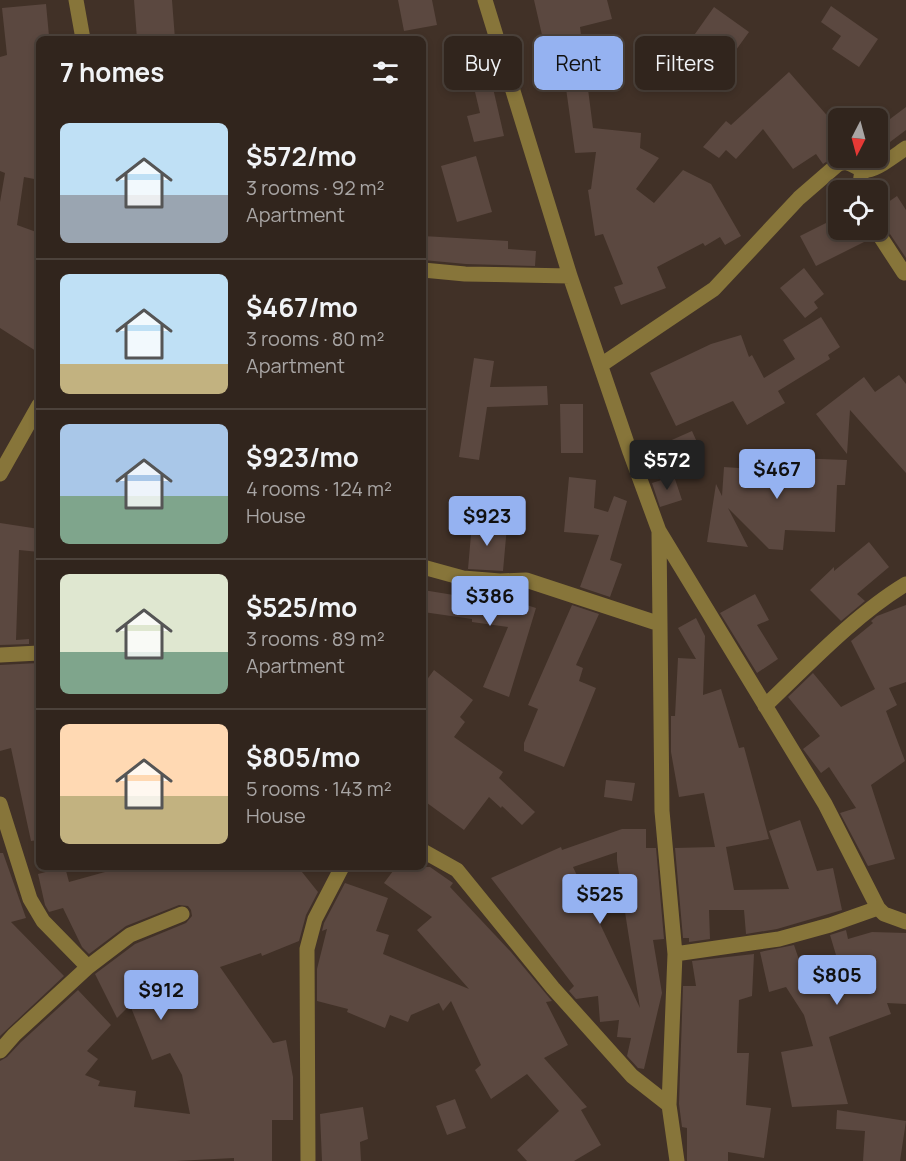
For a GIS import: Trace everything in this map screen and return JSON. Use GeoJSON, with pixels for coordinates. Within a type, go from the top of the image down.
{"type":"FeatureCollection","features":[{"type":"Feature","properties":{"kind":"street"},"geometry":{"type":"LineString","coordinates":[[76,0],[82,36]]}},
{"type":"Feature","properties":{"kind":"street"},"geometry":{"type":"LineString","coordinates":[[485,0],[570,276],[659,531],[825,804],[878,908],[884,914],[906,922]]}},
{"type":"Feature","properties":{"kind":"street"},"geometry":{"type":"LineString","coordinates":[[601,364],[714,289],[799,198],[837,165],[848,162],[862,170],[870,171],[906,148]]}},
{"type":"Feature","properties":{"kind":"street"},"geometry":{"type":"LineString","coordinates":[[860,180],[862,170]]}},
{"type":"Feature","properties":{"kind":"street"},"geometry":{"type":"LineString","coordinates":[[883,240],[904,273]]}},
{"type":"Feature","properties":{"kind":"street"},"geometry":{"type":"LineString","coordinates":[[426,270],[465,274],[570,276]]}},
{"type":"Feature","properties":{"kind":"street"},"geometry":{"type":"LineString","coordinates":[[0,474],[36,410]]}},
{"type":"Feature","properties":{"kind":"street"},"geometry":{"type":"LineString","coordinates":[[659,531],[662,811],[675,954],[669,1105],[677,1161]]}},
{"type":"Feature","properties":{"kind":"street"},"geometry":{"type":"LineString","coordinates":[[426,568],[463,578],[500,582],[526,580],[660,624]]}},
{"type":"Feature","properties":{"kind":"street"},"geometry":{"type":"LineString","coordinates":[[765,706],[828,646],[891,593],[906,584]]}},
{"type":"Feature","properties":{"kind":"street"},"geometry":{"type":"LineString","coordinates":[[0,654],[36,653]]}},
{"type":"Feature","properties":{"kind":"street"},"geometry":{"type":"LineString","coordinates":[[0,804],[30,899],[43,921],[88,966]]}},
{"type":"Feature","properties":{"kind":"street"},"geometry":{"type":"LineString","coordinates":[[426,853],[457,870],[554,988],[632,1076],[669,1105]]}},
{"type":"Feature","properties":{"kind":"street"},"geometry":{"type":"LineString","coordinates":[[308,1161],[307,949],[315,919],[340,870]]}},
{"type":"Feature","properties":{"kind":"street"},"geometry":{"type":"LineString","coordinates":[[675,954],[779,939],[830,925],[878,908]]}},
{"type":"Feature","properties":{"kind":"street"},"geometry":{"type":"LineString","coordinates":[[0,1052],[14,1035],[88,966],[130,935],[182,914]]}},
{"type":"Feature","properties":{"kind":"building"},"geometry":{"type":"Polygon","coordinates":[[[134,0],[172,0],[175,36],[137,36],[134,0]]]}},
{"type":"Feature","properties":{"kind":"building"},"geometry":{"type":"Polygon","coordinates":[[[398,0],[432,0],[437,25],[404,31],[398,0]]]}},
{"type":"Feature","properties":{"kind":"building"},"geometry":{"type":"Polygon","coordinates":[[[534,0],[607,0],[612,19],[580,27],[581,36],[542,36],[534,0]]]}},
{"type":"Feature","properties":{"kind":"building"},"geometry":{"type":"Polygon","coordinates":[[[46,4],[49,36],[36,36],[36,179],[24,177],[17,225],[36,232],[36,351],[0,328],[0,202],[5,173],[0,171],[0,57],[7,55],[2,8],[46,4]]]}},
{"type":"Feature","properties":{"kind":"building"},"geometry":{"type":"Polygon","coordinates":[[[831,6],[878,39],[859,67],[832,49],[841,36],[821,22],[831,6]]]}},
{"type":"Feature","properties":{"kind":"building"},"geometry":{"type":"Polygon","coordinates":[[[714,7],[749,32],[735,51],[735,36],[694,36],[714,7]]]}},
{"type":"Feature","properties":{"kind":"building"},"geometry":{"type":"Polygon","coordinates":[[[789,72],[828,117],[828,161],[823,164],[816,154],[793,169],[763,129],[736,159],[726,150],[719,158],[703,147],[726,121],[731,125],[789,72]]]}},
{"type":"Feature","properties":{"kind":"building"},"geometry":{"type":"Polygon","coordinates":[[[493,90],[504,136],[474,142],[467,116],[480,113],[475,92],[493,90]]]}},
{"type":"Feature","properties":{"kind":"building"},"geometry":{"type":"Polygon","coordinates":[[[566,90],[588,90],[593,128],[641,133],[640,148],[659,158],[636,189],[654,203],[683,170],[711,184],[741,236],[725,245],[720,237],[705,246],[703,243],[657,267],[666,288],[621,305],[614,287],[623,284],[603,234],[595,236],[588,190],[591,189],[596,152],[575,153],[566,90]]]}},
{"type":"Feature","properties":{"kind":"building"},"geometry":{"type":"Polygon","coordinates":[[[906,107],[906,130],[888,144],[888,120],[906,107]]]}},
{"type":"Feature","properties":{"kind":"building"},"geometry":{"type":"Polygon","coordinates":[[[476,156],[492,212],[457,222],[441,166],[476,156]]]}},
{"type":"Feature","properties":{"kind":"building"},"geometry":{"type":"Polygon","coordinates":[[[897,196],[906,210],[906,258],[888,231],[888,202],[897,196]]]}},
{"type":"Feature","properties":{"kind":"building"},"geometry":{"type":"Polygon","coordinates":[[[828,222],[828,240],[868,240],[816,266],[800,236],[828,222]]]}},
{"type":"Feature","properties":{"kind":"building"},"geometry":{"type":"Polygon","coordinates":[[[426,236],[508,241],[508,249],[536,251],[535,266],[426,260],[426,236]]]}},
{"type":"Feature","properties":{"kind":"building"},"geometry":{"type":"Polygon","coordinates":[[[804,268],[824,294],[814,302],[818,308],[805,318],[780,288],[804,268]]]}},
{"type":"Feature","properties":{"kind":"building"},"geometry":{"type":"Polygon","coordinates":[[[821,317],[840,347],[828,355],[830,359],[778,391],[785,403],[747,425],[733,401],[676,426],[650,373],[711,344],[741,335],[749,357],[752,355],[764,378],[795,359],[783,340],[821,317]]]}},
{"type":"Feature","properties":{"kind":"building"},"geometry":{"type":"Polygon","coordinates":[[[474,358],[494,361],[490,387],[547,386],[548,405],[487,407],[479,460],[459,457],[474,358]]]}},
{"type":"Feature","properties":{"kind":"building"},"geometry":{"type":"Polygon","coordinates":[[[899,375],[906,384],[906,473],[850,410],[847,454],[816,414],[864,377],[875,392],[899,375]]]}},
{"type":"Feature","properties":{"kind":"building"},"geometry":{"type":"Polygon","coordinates":[[[560,404],[583,404],[583,453],[561,453],[560,404]]]}},
{"type":"Feature","properties":{"kind":"building"},"geometry":{"type":"Polygon","coordinates":[[[692,431],[701,451],[664,467],[656,447],[692,431]]]}},
{"type":"Feature","properties":{"kind":"building"},"geometry":{"type":"Polygon","coordinates":[[[771,450],[793,453],[793,458],[847,460],[845,485],[837,485],[835,532],[785,530],[783,550],[769,549],[728,508],[748,547],[707,542],[716,484],[722,496],[724,467],[769,470],[771,450]]]}},
{"type":"Feature","properties":{"kind":"building"},"geometry":{"type":"Polygon","coordinates":[[[674,476],[682,500],[660,507],[652,483],[674,476]]]}},
{"type":"Feature","properties":{"kind":"building"},"geometry":{"type":"Polygon","coordinates":[[[569,477],[596,480],[594,508],[608,512],[614,496],[627,501],[610,560],[622,564],[610,597],[580,587],[599,535],[564,532],[569,477]]]}},
{"type":"Feature","properties":{"kind":"building"},"geometry":{"type":"Polygon","coordinates":[[[0,523],[36,529],[36,552],[19,550],[16,640],[29,639],[29,644],[0,645],[0,523]]]}},
{"type":"Feature","properties":{"kind":"building"},"geometry":{"type":"Polygon","coordinates":[[[472,523],[507,526],[503,571],[468,569],[472,523]]]}},
{"type":"Feature","properties":{"kind":"building"},"geometry":{"type":"Polygon","coordinates":[[[869,542],[889,567],[857,594],[865,601],[841,621],[810,590],[834,567],[834,571],[869,542]]]}},
{"type":"Feature","properties":{"kind":"building"},"geometry":{"type":"Polygon","coordinates":[[[467,588],[508,591],[507,599],[536,608],[509,697],[483,687],[508,627],[426,612],[426,590],[466,597],[467,588]]]}},
{"type":"Feature","properties":{"kind":"building"},"geometry":{"type":"Polygon","coordinates":[[[755,594],[769,620],[757,625],[778,659],[757,673],[720,613],[755,594]]]}},
{"type":"Feature","properties":{"kind":"building"},"geometry":{"type":"Polygon","coordinates":[[[572,605],[599,614],[576,665],[583,668],[579,681],[596,688],[564,767],[524,751],[524,743],[538,709],[528,705],[572,605]]]}},
{"type":"Feature","properties":{"kind":"building"},"geometry":{"type":"Polygon","coordinates":[[[906,605],[906,682],[889,688],[897,705],[886,711],[905,761],[871,785],[895,859],[868,866],[840,813],[856,808],[829,767],[821,773],[803,749],[820,736],[788,697],[813,673],[841,707],[875,689],[851,641],[873,623],[871,621],[877,616],[906,605]]]}},
{"type":"Feature","properties":{"kind":"building"},"geometry":{"type":"Polygon","coordinates":[[[696,618],[705,636],[703,695],[721,689],[739,748],[744,747],[769,839],[726,847],[734,890],[789,889],[769,831],[800,820],[817,871],[833,868],[842,910],[777,929],[746,934],[744,910],[709,910],[710,939],[689,942],[689,938],[683,938],[675,848],[715,847],[704,793],[679,797],[671,752],[671,716],[675,716],[678,658],[696,659],[678,628],[696,618]]]}},
{"type":"Feature","properties":{"kind":"building"},"geometry":{"type":"Polygon","coordinates":[[[36,663],[36,840],[31,841],[11,748],[0,751],[0,665],[36,663]]]}},
{"type":"Feature","properties":{"kind":"building"},"geometry":{"type":"Polygon","coordinates":[[[434,670],[473,700],[460,717],[465,722],[454,737],[503,772],[499,778],[535,812],[522,825],[489,797],[464,830],[426,802],[426,681],[434,670]]]}},
{"type":"Feature","properties":{"kind":"building"},"geometry":{"type":"Polygon","coordinates":[[[606,780],[635,783],[632,801],[604,797],[606,780]]]}},
{"type":"Feature","properties":{"kind":"building"},"geometry":{"type":"Polygon","coordinates":[[[622,829],[646,829],[646,848],[656,848],[664,939],[653,940],[662,993],[644,1069],[638,1068],[627,1056],[631,1038],[617,1037],[619,1020],[600,1022],[598,996],[576,999],[569,991],[574,986],[491,878],[561,847],[562,850],[622,829]],[[617,852],[573,867],[640,1008],[617,852]]]}},
{"type":"Feature","properties":{"kind":"building"},"geometry":{"type":"Polygon","coordinates":[[[0,853],[3,853],[26,918],[11,922],[64,976],[0,1036],[0,853]]]}},
{"type":"Feature","properties":{"kind":"building"},"geometry":{"type":"Polygon","coordinates":[[[426,867],[430,867],[453,883],[450,887],[511,952],[552,1001],[546,1002],[568,1045],[544,1058],[587,1107],[581,1110],[601,1145],[574,1161],[527,1161],[517,1150],[559,1111],[527,1074],[491,1099],[475,1070],[481,1065],[451,1001],[443,1011],[439,1003],[411,1015],[408,1022],[390,1015],[385,1028],[347,1012],[348,1009],[317,1001],[317,969],[327,929],[322,931],[345,883],[388,898],[376,931],[389,935],[383,954],[469,989],[417,930],[432,917],[384,883],[394,870],[426,870],[426,867]]]}},
{"type":"Feature","properties":{"kind":"building"},"geometry":{"type":"Polygon","coordinates":[[[66,870],[69,882],[105,872],[105,870],[300,870],[318,892],[306,915],[299,941],[262,956],[261,953],[220,967],[273,1043],[286,1040],[293,1077],[293,1120],[272,1120],[272,1161],[234,1161],[234,1158],[176,1161],[0,1161],[0,1061],[78,990],[111,1025],[87,1051],[98,1059],[85,1075],[100,1081],[98,1086],[136,1091],[134,1107],[190,1114],[182,1075],[170,1053],[152,1060],[130,1005],[117,1018],[95,974],[135,944],[186,923],[192,916],[191,910],[188,906],[179,905],[126,926],[89,954],[82,947],[63,908],[49,912],[45,905],[38,874],[66,870]]]}},
{"type":"Feature","properties":{"kind":"building"},"geometry":{"type":"Polygon","coordinates":[[[846,930],[848,939],[872,932],[906,933],[906,1004],[887,1003],[891,1014],[829,1037],[848,1104],[792,1107],[781,1052],[813,1046],[804,1015],[786,987],[769,992],[760,952],[794,945],[809,989],[842,975],[830,935],[846,930]]]}},
{"type":"Feature","properties":{"kind":"building"},"geometry":{"type":"Polygon","coordinates":[[[754,954],[752,996],[739,1000],[737,1053],[749,1053],[746,1105],[771,1108],[764,1158],[728,1152],[728,1161],[687,1161],[687,1128],[682,1127],[679,1104],[683,986],[696,986],[692,961],[754,954]]]}},
{"type":"Feature","properties":{"kind":"building"},"geometry":{"type":"Polygon","coordinates":[[[455,1099],[466,1128],[447,1135],[436,1106],[455,1099]]]}},
{"type":"Feature","properties":{"kind":"building"},"geometry":{"type":"Polygon","coordinates":[[[363,1107],[368,1139],[360,1142],[361,1161],[322,1161],[320,1114],[363,1107]]]}},
{"type":"Feature","properties":{"kind":"building"},"geometry":{"type":"Polygon","coordinates":[[[837,1110],[906,1121],[900,1161],[863,1161],[865,1131],[836,1129],[837,1110]]]}}]}
